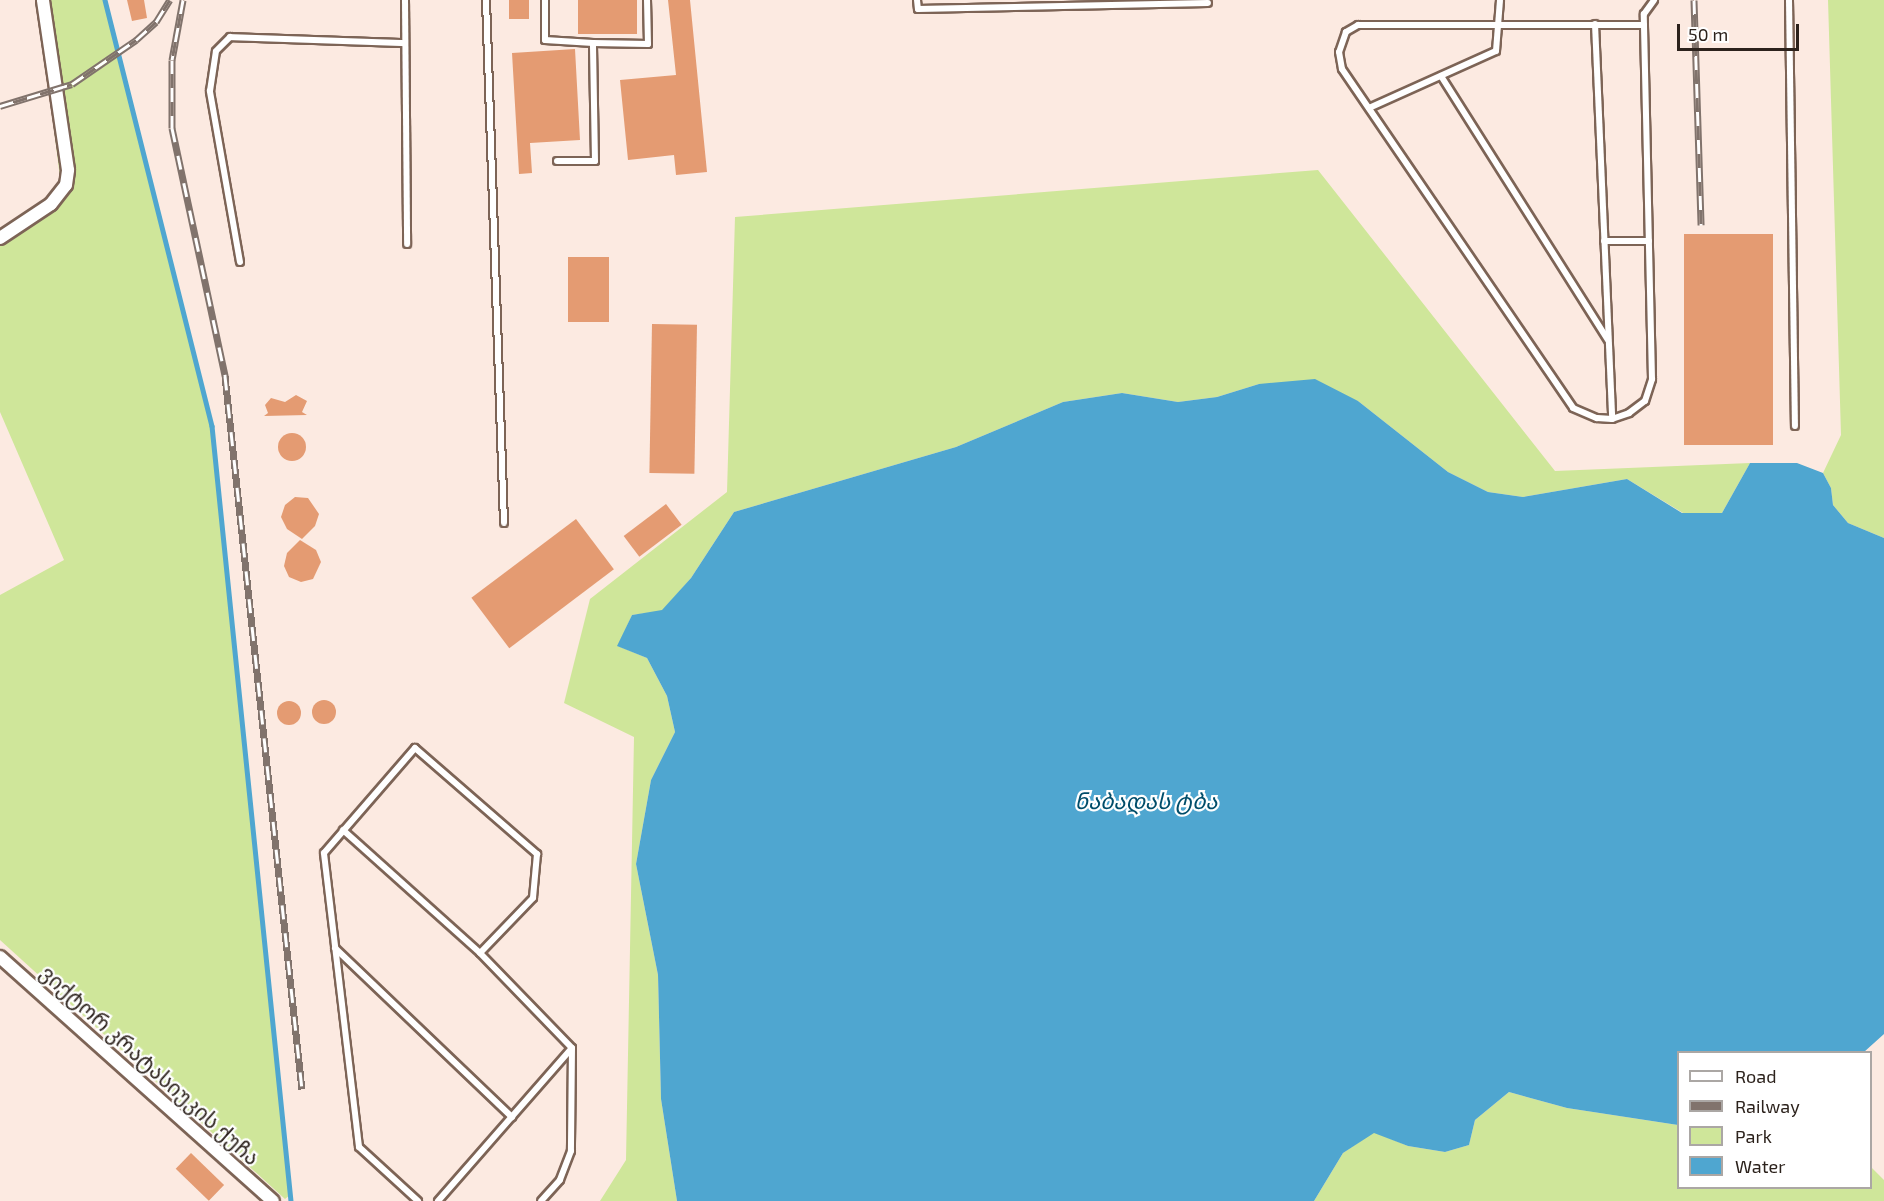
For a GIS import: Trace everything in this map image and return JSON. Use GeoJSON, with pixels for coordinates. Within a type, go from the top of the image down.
{"type":"FeatureCollection","features":[{"type":"Feature","properties":{"kind":"street"},"geometry":{"type":"LineString","coordinates":[[0,238],[51,204],[66,185],[68,170],[43,0]]}},
{"type":"Feature","properties":{"kind":"street","name":"ვიქტორ კრატასიუკის ქუჩა"},"geometry":{"type":"LineString","coordinates":[[0,957],[273,1201]]}},
{"type":"Feature","properties":{"kind":"lane"},"geometry":{"type":"LineString","coordinates":[[405,0],[407,244]]}},
{"type":"Feature","properties":{"kind":"lane"},"geometry":{"type":"LineString","coordinates":[[486,0],[504,524]]}},
{"type":"Feature","properties":{"kind":"lane"},"geometry":{"type":"LineString","coordinates":[[545,0],[545,40],[648,44],[647,0]]}},
{"type":"Feature","properties":{"kind":"lane"},"geometry":{"type":"LineString","coordinates":[[917,0],[918,9],[1208,3]]}},
{"type":"Feature","properties":{"kind":"lane"},"geometry":{"type":"LineString","coordinates":[[1369,108],[1496,51],[1500,24],[1500,0]]}},
{"type":"Feature","properties":{"kind":"lane"},"geometry":{"type":"LineString","coordinates":[[1644,25],[1358,25],[1346,32],[1339,52],[1342,69],[1574,408],[1597,418],[1612,419],[1645,401],[1652,379],[1644,14],[1654,0]]}},
{"type":"Feature","properties":{"kind":"lane"},"geometry":{"type":"LineString","coordinates":[[1789,0],[1795,426]]}},
{"type":"Feature","properties":{"kind":"lane"},"geometry":{"type":"LineString","coordinates":[[1595,24],[1612,419]]}},
{"type":"Feature","properties":{"kind":"lane"},"geometry":{"type":"LineString","coordinates":[[240,262],[210,91],[216,51],[230,37],[405,43]]}},
{"type":"Feature","properties":{"kind":"lane"},"geometry":{"type":"LineString","coordinates":[[557,161],[595,161],[593,43]]}},
{"type":"Feature","properties":{"kind":"lane"},"geometry":{"type":"LineString","coordinates":[[1441,76],[1608,341]]}},
{"type":"Feature","properties":{"kind":"lane"},"geometry":{"type":"LineString","coordinates":[[1604,241],[1649,241]]}},
{"type":"Feature","properties":{"kind":"lane"},"geometry":{"type":"LineString","coordinates":[[418,1201],[359,1147],[324,853],[415,748],[537,854],[533,898],[480,953]]}},
{"type":"Feature","properties":{"kind":"lane"},"geometry":{"type":"LineString","coordinates":[[343,830],[480,953],[572,1048],[571,1151],[560,1180],[541,1201]]}},
{"type":"Feature","properties":{"kind":"lane"},"geometry":{"type":"LineString","coordinates":[[335,947],[512,1117]]}},
{"type":"Feature","properties":{"kind":"lane"},"geometry":{"type":"LineString","coordinates":[[438,1201],[572,1048]]}},
{"type":"Feature","properties":{"kind":"green space"},"geometry":{"type":"Polygon","coordinates":[[[38,0],[105,0],[212,426],[290,1195],[285,1199],[0,940],[0,595],[64,560],[0,412],[0,243],[61,186],[38,0]]]}},
{"type":"Feature","properties":{"kind":"green space"},"geometry":{"type":"Polygon","coordinates":[[[1828,0],[1884,0],[1884,538],[1848,523],[1833,505],[1831,488],[1823,473],[1841,435],[1828,0]]]}},
{"type":"Feature","properties":{"kind":"green space"},"geometry":{"type":"Polygon","coordinates":[[[1318,170],[1555,471],[1750,463],[1722,513],[1683,513],[1627,479],[1523,497],[1488,492],[1448,472],[1358,401],[1259,384],[1217,397],[1178,402],[1122,393],[1063,402],[956,447],[734,512],[691,578],[662,611],[632,615],[618,646],[647,658],[667,696],[675,732],[651,780],[636,864],[658,975],[661,1099],[677,1201],[600,1201],[626,1160],[634,737],[564,703],[590,599],[727,492],[735,217],[1318,170]]]}},
{"type":"Feature","properties":{"kind":"green space"},"geometry":{"type":"Polygon","coordinates":[[[1509,1092],[1567,1108],[1677,1125],[1677,1189],[1872,1189],[1872,1168],[1884,1180],[1884,1201],[1314,1201],[1343,1153],[1374,1132],[1408,1146],[1445,1152],[1469,1145],[1475,1120],[1509,1092]]]}},
{"type":"Feature","properties":{"kind":"water","name":"ნაბადას ტბა"},"geometry":{"type":"Polygon","coordinates":[[[1315,379],[1358,401],[1448,472],[1488,492],[1523,497],[1627,479],[1682,513],[1722,513],[1750,463],[1797,463],[1823,473],[1831,488],[1833,505],[1848,523],[1884,538],[1884,1034],[1865,1051],[1677,1051],[1677,1125],[1567,1108],[1509,1092],[1475,1120],[1469,1145],[1445,1152],[1408,1146],[1374,1133],[1343,1153],[1314,1201],[677,1201],[661,1099],[658,975],[636,864],[651,780],[675,732],[667,696],[647,658],[617,646],[632,615],[662,610],[691,578],[734,512],[956,447],[1063,402],[1122,393],[1178,402],[1217,397],[1259,384],[1315,379]]]}},
{"type":"Feature","properties":{"kind":"building"},"geometry":{"type":"Polygon","coordinates":[[[127,0],[144,0],[147,18],[132,21],[127,0]]]}},
{"type":"Feature","properties":{"kind":"building"},"geometry":{"type":"Polygon","coordinates":[[[509,0],[529,0],[529,19],[509,19],[509,0]]]}},
{"type":"Feature","properties":{"kind":"building"},"geometry":{"type":"Polygon","coordinates":[[[578,0],[637,0],[637,34],[578,34],[578,0]]]}},
{"type":"Feature","properties":{"kind":"building"},"geometry":{"type":"Polygon","coordinates":[[[668,0],[690,0],[707,172],[676,175],[674,155],[628,160],[620,80],[676,75],[668,0]]]}},
{"type":"Feature","properties":{"kind":"building"},"geometry":{"type":"Polygon","coordinates":[[[575,49],[580,140],[530,143],[532,173],[519,174],[512,53],[575,49]]]}},
{"type":"Feature","properties":{"kind":"building"},"geometry":{"type":"Polygon","coordinates":[[[1684,234],[1773,234],[1773,445],[1684,445],[1684,234]]]}},
{"type":"Feature","properties":{"kind":"building"},"geometry":{"type":"Polygon","coordinates":[[[568,257],[609,257],[609,322],[568,322],[568,257]]]}},
{"type":"Feature","properties":{"kind":"building"},"geometry":{"type":"Polygon","coordinates":[[[652,324],[697,325],[694,474],[649,473],[652,324]]]}},
{"type":"Feature","properties":{"kind":"building"},"geometry":{"type":"Polygon","coordinates":[[[296,395],[307,401],[302,412],[307,415],[264,416],[268,413],[265,405],[271,398],[285,402],[296,395]]]}},
{"type":"Feature","properties":{"kind":"building"},"geometry":{"type":"Polygon","coordinates":[[[292,433],[302,437],[306,447],[302,457],[292,461],[282,457],[278,447],[282,437],[292,433]]]}},
{"type":"Feature","properties":{"kind":"building"},"geometry":{"type":"Polygon","coordinates":[[[295,497],[308,498],[319,514],[315,526],[302,539],[287,529],[281,517],[285,505],[295,497]]]}},
{"type":"Feature","properties":{"kind":"building"},"geometry":{"type":"Polygon","coordinates":[[[666,504],[682,525],[639,557],[624,536],[666,504]]]}},
{"type":"Feature","properties":{"kind":"building"},"geometry":{"type":"Polygon","coordinates":[[[576,519],[614,569],[509,648],[471,598],[576,519]]]}},
{"type":"Feature","properties":{"kind":"building"},"geometry":{"type":"Polygon","coordinates":[[[300,540],[316,550],[321,562],[313,579],[301,582],[289,577],[284,566],[287,553],[300,540]]]}},
{"type":"Feature","properties":{"kind":"building"},"geometry":{"type":"Polygon","coordinates":[[[324,700],[329,701],[335,707],[335,717],[329,723],[324,724],[319,723],[313,717],[312,712],[313,707],[319,701],[324,700]]]}},
{"type":"Feature","properties":{"kind":"building"},"geometry":{"type":"Polygon","coordinates":[[[289,701],[294,702],[300,708],[300,718],[294,724],[289,725],[284,724],[278,718],[277,713],[278,708],[284,702],[289,701]]]}},
{"type":"Feature","properties":{"kind":"building"},"geometry":{"type":"Polygon","coordinates":[[[191,1153],[224,1185],[209,1201],[176,1169],[191,1153]]]}},
{"type":"Feature","properties":{"kind":"waterway"},"geometry":{"type":"LineString","coordinates":[[105,0],[212,426],[291,1201]]}},
{"type":"Feature","properties":{"kind":"railway"},"geometry":{"type":"LineString","coordinates":[[0,106],[72,84],[136,40],[156,22],[170,0]]}},
{"type":"Feature","properties":{"kind":"railway"},"geometry":{"type":"LineString","coordinates":[[183,0],[172,60],[172,128],[225,376],[302,1089]]}},
{"type":"Feature","properties":{"kind":"railway"},"geometry":{"type":"LineString","coordinates":[[1694,0],[1701,225]]}}]}
